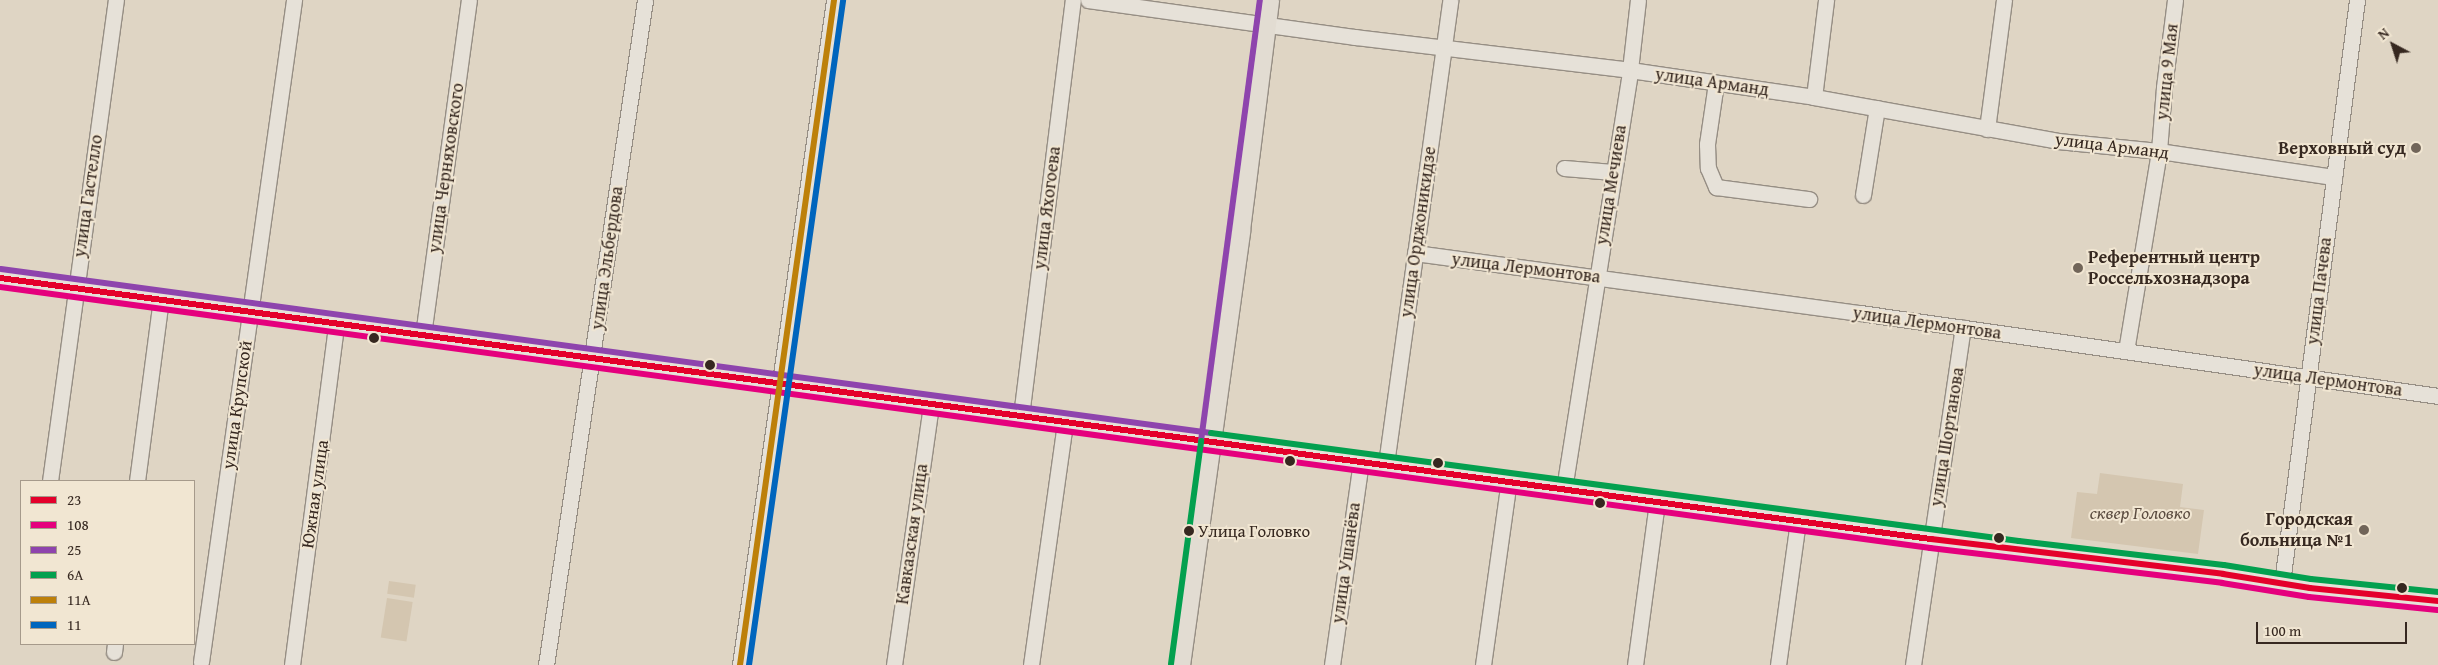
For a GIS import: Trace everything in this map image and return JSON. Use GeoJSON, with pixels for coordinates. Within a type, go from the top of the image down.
{"type":"FeatureCollection","features":[{"type":"Feature","properties":{"kind":"main road"},"geometry":{"type":"LineString","coordinates":[[1180,665],[1240,230],[1269,0]]}},
{"type":"Feature","properties":{"kind":"street","name":"улица Гастелло"},"geometry":{"type":"LineString","coordinates":[[50,480],[116,0]]}},
{"type":"Feature","properties":{"kind":"street","name":"улица Крупской"},"geometry":{"type":"LineString","coordinates":[[201,662],[294,0]]}},
{"type":"Feature","properties":{"kind":"street","name":"улица Черняховского"},"geometry":{"type":"LineString","coordinates":[[423,335],[469,0]]}},
{"type":"Feature","properties":{"kind":"street","name":"улица Эльбердова"},"geometry":{"type":"LineString","coordinates":[[546,665],[645,0]]}},
{"type":"Feature","properties":{"kind":"street"},"geometry":{"type":"LineString","coordinates":[[740,665],[778,383],[834,0]]}},
{"type":"Feature","properties":{"kind":"street","name":"улица Яхогоева"},"geometry":{"type":"LineString","coordinates":[[1021,416],[1073,0]]}},
{"type":"Feature","properties":{"kind":"street","name":"улица Арманд"},"geometry":{"type":"LineString","coordinates":[[1088,0],[1265,25],[1716,82],[1814,96],[2058,141],[2159,151],[2334,177]]}},
{"type":"Feature","properties":{"kind":"street","name":"улица Орджоникидзе"},"geometry":{"type":"LineString","coordinates":[[1386,464],[1450,0]]}},
{"type":"Feature","properties":{"kind":"street","name":"улица Мечиева"},"geometry":{"type":"LineString","coordinates":[[1564,489],[1596,276],[1630,70],[1638,0]]}},
{"type":"Feature","properties":{"kind":"street"},"geometry":{"type":"LineString","coordinates":[[1814,96],[1826,0]]}},
{"type":"Feature","properties":{"kind":"street"},"geometry":{"type":"LineString","coordinates":[[1987,129],[2004,0]]}},
{"type":"Feature","properties":{"kind":"street","name":"улица 9 Мая"},"geometry":{"type":"LineString","coordinates":[[2126,351],[2159,151],[2164,87],[2175,0]]}},
{"type":"Feature","properties":{"kind":"street","name":"улица Пачева"},"geometry":{"type":"LineString","coordinates":[[2282,583],[2357,0]]}},
{"type":"Feature","properties":{"kind":"street"},"geometry":{"type":"LineString","coordinates":[[1716,82],[1707,144],[1708,168],[1716,187],[1809,199]]}},
{"type":"Feature","properties":{"kind":"street"},"geometry":{"type":"LineString","coordinates":[[1863,195],[1877,108]]}},
{"type":"Feature","properties":{"kind":"street"},"geometry":{"type":"LineString","coordinates":[[1564,168],[1613,172]]}},
{"type":"Feature","properties":{"kind":"street","name":"улица Лермонтова"},"geometry":{"type":"LineString","coordinates":[[1415,253],[1596,276],[2438,396]]}},
{"type":"Feature","properties":{"kind":"street"},"geometry":{"type":"LineString","coordinates":[[0,278],[1931,539],[2438,601]]}},
{"type":"Feature","properties":{"kind":"street"},"geometry":{"type":"LineString","coordinates":[[137,480],[161,299]]}},
{"type":"Feature","properties":{"kind":"street","name":"Южная улица"},"geometry":{"type":"LineString","coordinates":[[292,665],[336,324]]}},
{"type":"Feature","properties":{"kind":"street","name":"улица Шортанова"},"geometry":{"type":"LineString","coordinates":[[1913,665],[1964,328]]}},
{"type":"Feature","properties":{"kind":"street","name":"Кавказская улица"},"geometry":{"type":"LineString","coordinates":[[894,665],[931,404]]}},
{"type":"Feature","properties":{"kind":"street"},"geometry":{"type":"LineString","coordinates":[[1031,665],[1065,422]]}},
{"type":"Feature","properties":{"kind":"street","name":"улица Ушанёва"},"geometry":{"type":"LineString","coordinates":[[1332,665],[1361,461]]}},
{"type":"Feature","properties":{"kind":"street"},"geometry":{"type":"LineString","coordinates":[[1483,665],[1508,481]]}},
{"type":"Feature","properties":{"kind":"street"},"geometry":{"type":"LineString","coordinates":[[1635,665],[1657,502]]}},
{"type":"Feature","properties":{"kind":"street"},"geometry":{"type":"LineString","coordinates":[[1778,665],[1798,521]]}},
{"type":"Feature","properties":{"kind":"green space","name":"сквер Головко"},"geometry":{"type":"Polygon","coordinates":[[[2100,473],[2183,484],[2180,507],[2204,510],[2198,554],[2071,538],[2077,492],[2097,494],[2100,473]]]}},
{"type":"Feature","properties":{"kind":"green space"},"geometry":{"type":"Polygon","coordinates":[[[389,581],[416,585],[414,598],[387,594],[389,581]]]}},
{"type":"Feature","properties":{"kind":"green space"},"geometry":{"type":"Polygon","coordinates":[[[387,598],[413,602],[406,642],[381,638],[387,598]]]}},
{"type":"Feature","properties":{"kind":"transit line","name":"11А"},"geometry":{"type":"LineString","coordinates":[[740,665],[834,0]]}},
{"type":"Feature","properties":{"kind":"transit line","name":"25"},"geometry":{"type":"LineString","coordinates":[[1201,441],[1260,0]]}},
{"type":"Feature","properties":{"kind":"transit line","name":"11"},"geometry":{"type":"LineString","coordinates":[[749,665],[843,1]]}},
{"type":"Feature","properties":{"kind":"transit line","name":"25"},"geometry":{"type":"LineString","coordinates":[[1,269],[1211,433]]}},
{"type":"Feature","properties":{"kind":"transit line","name":"23"},"geometry":{"type":"LineString","coordinates":[[0,278],[1931,539],[2223,574],[2310,588],[2438,601]]}},
{"type":"Feature","properties":{"kind":"transit line","name":"108"},"geometry":{"type":"LineString","coordinates":[[0,287],[1930,548],[2222,583],[2309,597],[2437,610]]}},
{"type":"Feature","properties":{"kind":"transit line","name":"6А"},"geometry":{"type":"LineString","coordinates":[[1211,433],[2019,541],[2224,565],[2311,579],[2438,592]]}},
{"type":"Feature","properties":{"kind":"transit line","name":"6А"},"geometry":{"type":"LineString","coordinates":[[1171,664],[1201,441]]}},
{"type":"Feature","properties":{"kind":"place","name":"Верховный суд"},"geometry":{"type":"Point","coordinates":[2416,148]}},
{"type":"Feature","properties":{"kind":"place","name":"Референтный центр Россельхознадзора"},"geometry":{"type":"Point","coordinates":[2078,268]}},
{"type":"Feature","properties":{"kind":"place","name":"Городская больница №1"},"geometry":{"type":"Point","coordinates":[2364,530]}},
{"type":"Feature","properties":{"kind":"place","name":"Улица Головко"},"geometry":{"type":"Point","coordinates":[1189,531]}}]}
